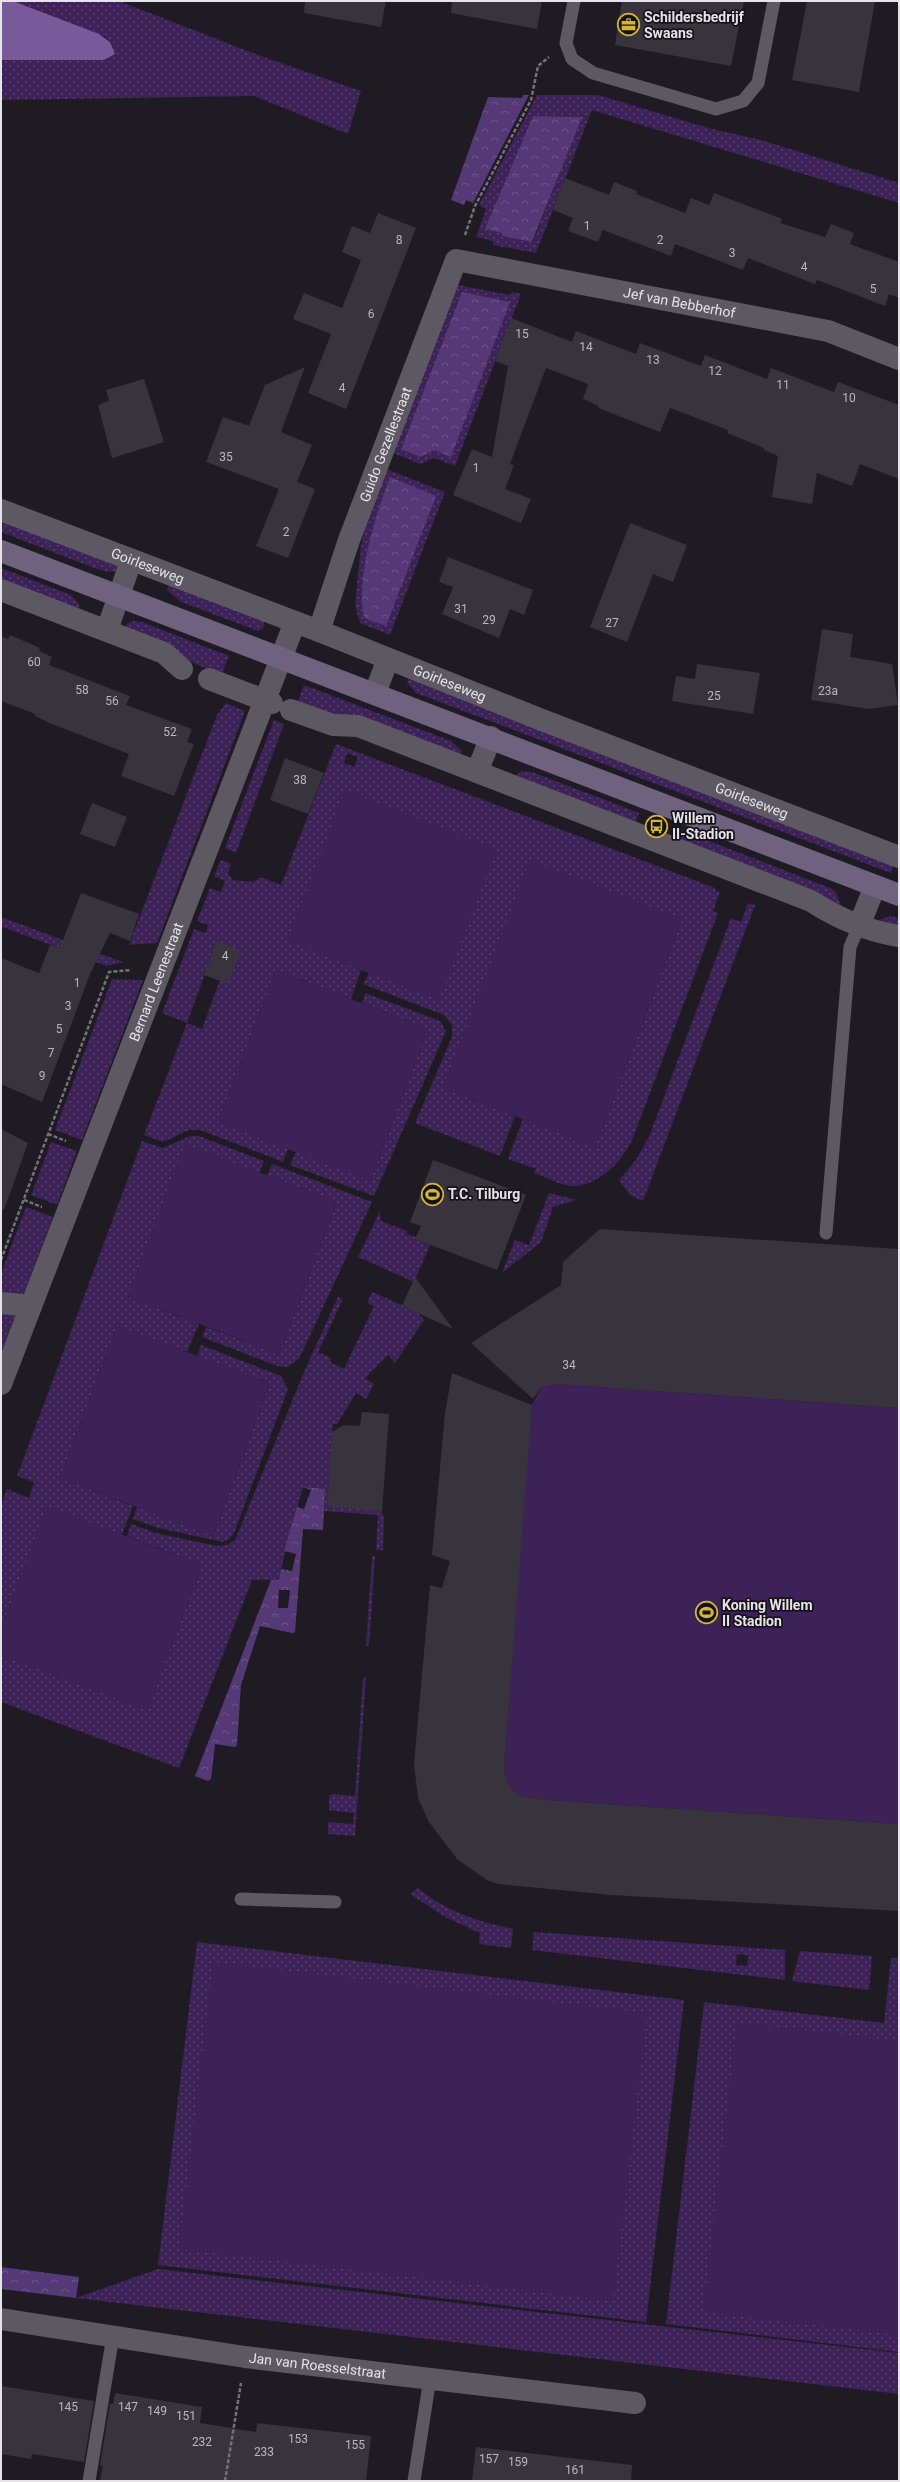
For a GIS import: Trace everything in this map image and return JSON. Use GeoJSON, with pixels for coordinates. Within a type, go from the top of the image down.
{"type":"FeatureCollection","features":[{"type":"Feature","properties":{"kind":"street","name":"Jef van Bebberhof"},"geometry":{"type":"LineString","coordinates":[[456,260],[828,331],[899,359]]}},
{"type":"Feature","properties":{"kind":"street","name":"Guido Gezellestraat"},"geometry":{"type":"LineString","coordinates":[[319,631],[349,540],[456,260]]}},
{"type":"Feature","properties":{"kind":"street","name":"Goirleseweg"},"geometry":{"type":"LineString","coordinates":[[1,510],[131,561],[319,631],[899,857]]}},
{"type":"Feature","properties":{"kind":"street"},"geometry":{"type":"LineString","coordinates":[[1,551],[282,657],[899,895]]}},
{"type":"Feature","properties":{"kind":"street"},"geometry":{"type":"LineString","coordinates":[[107,630],[131,561]]}},
{"type":"Feature","properties":{"kind":"street"},"geometry":{"type":"LineString","coordinates":[[1,590],[164,653],[182,669]]}},
{"type":"Feature","properties":{"kind":"street","name":"Bernard Leenestraat"},"geometry":{"type":"LineString","coordinates":[[1,1384],[157,978],[276,704],[282,657],[294,622]]}},
{"type":"Feature","properties":{"kind":"street"},"geometry":{"type":"LineString","coordinates":[[375,693],[388,659]]}},
{"type":"Feature","properties":{"kind":"street"},"geometry":{"type":"LineString","coordinates":[[209,679],[333,725],[358,726],[811,901],[834,916],[874,932],[899,936]]}},
{"type":"Feature","properties":{"kind":"street"},"geometry":{"type":"LineString","coordinates":[[477,772],[491,738]]}},
{"type":"Feature","properties":{"kind":"street"},"geometry":{"type":"LineString","coordinates":[[859,926],[876,886]]}},
{"type":"Feature","properties":{"kind":"street"},"geometry":{"type":"LineString","coordinates":[[1,1303],[31,1306]]}},
{"type":"Feature","properties":{"kind":"street","name":"Jan van Roesselstraat"},"geometry":{"type":"LineString","coordinates":[[1,2319],[245,2357],[635,2403]]}},
{"type":"Feature","properties":{"kind":"lane"},"geometry":{"type":"LineString","coordinates":[[574,1],[566,43],[572,59],[593,73],[716,109],[743,101],[758,82],[774,1]]}},
{"type":"Feature","properties":{"kind":"lane"},"geometry":{"type":"LineString","coordinates":[[826,1233],[850,947],[859,926]]}},
{"type":"Feature","properties":{"kind":"lane"},"geometry":{"type":"LineString","coordinates":[[241,1899],[335,1902]]}},
{"type":"Feature","properties":{"kind":"lane"},"geometry":{"type":"LineString","coordinates":[[89,2481],[113,2336]]}},
{"type":"Feature","properties":{"kind":"lane"},"geometry":{"type":"LineString","coordinates":[[414,2481],[430,2378]]}},
{"type":"Feature","properties":{"kind":"path"},"geometry":{"type":"LineString","coordinates":[[456,260],[475,206],[531,100],[538,66],[566,43]]}},
{"type":"Feature","properties":{"kind":"path"},"geometry":{"type":"LineString","coordinates":[[1,1260],[109,972],[134,969],[157,978]]}},
{"type":"Feature","properties":{"kind":"path"},"geometry":{"type":"LineString","coordinates":[[225,2481],[245,2357]]}},
{"type":"Feature","properties":{"kind":"shaded area"},"geometry":{"type":"Polygon","coordinates":[[[1,1],[13,1],[99,34],[110,42],[115,54],[104,60],[1,60],[1,1]]]}},
{"type":"Feature","properties":{"kind":"shaded area"},"geometry":{"type":"Polygon","coordinates":[[[13,1],[119,1],[258,55],[361,91],[348,134],[254,96],[1,100],[1,60],[104,60],[115,54],[110,42],[105,37],[13,1]]]}},
{"type":"Feature","properties":{"kind":"shaded area"},"geometry":{"type":"Polygon","coordinates":[[[537,95],[598,95],[708,128],[761,140],[899,183],[899,203],[592,110],[536,253],[493,245],[493,241],[476,237],[486,209],[479,205],[537,95]],[[533,116],[486,229],[503,233],[502,236],[533,242],[581,117],[533,116]]]}},
{"type":"Feature","properties":{"kind":"shaded area"},"geometry":{"type":"Polygon","coordinates":[[[457,285],[510,295],[512,292],[521,294],[455,466],[434,458],[420,464],[393,453],[457,285]],[[462,292],[401,449],[420,457],[462,292]]]}},
{"type":"Feature","properties":{"kind":"shaded area"},"geometry":{"type":"Polygon","coordinates":[[[386,469],[445,492],[390,635],[360,623],[355,605],[361,545],[367,520],[386,469]]]}},
{"type":"Feature","properties":{"kind":"shaded area"},"geometry":{"type":"Polygon","coordinates":[[[1,519],[119,565],[117,571],[108,572],[94,568],[1,532],[1,519]]]}},
{"type":"Feature","properties":{"kind":"shaded area"},"geometry":{"type":"Polygon","coordinates":[[[1,568],[71,595],[79,604],[79,609],[1,581],[1,568]]]}},
{"type":"Feature","properties":{"kind":"shaded area"},"geometry":{"type":"Polygon","coordinates":[[[170,584],[264,620],[264,627],[258,631],[181,602],[167,590],[170,584]]]}},
{"type":"Feature","properties":{"kind":"shaded area"},"geometry":{"type":"Polygon","coordinates":[[[133,621],[142,622],[229,656],[222,674],[198,665],[126,629],[126,624],[133,621]]]}},
{"type":"Feature","properties":{"kind":"shaded area"},"geometry":{"type":"Polygon","coordinates":[[[409,677],[894,864],[891,873],[416,693],[407,683],[409,677]]]}},
{"type":"Feature","properties":{"kind":"shaded area"},"geometry":{"type":"Polygon","coordinates":[[[304,685],[451,741],[462,751],[461,755],[297,703],[304,685]]]}},
{"type":"Feature","properties":{"kind":"shaded area"},"geometry":{"type":"Polygon","coordinates":[[[226,703],[245,711],[157,943],[129,945],[217,715],[226,703]]]}},
{"type":"Feature","properties":{"kind":"shaded area"},"geometry":{"type":"Polygon","coordinates":[[[274,720],[284,724],[236,853],[225,848],[274,720]]]}},
{"type":"Feature","properties":{"kind":"shaded area"},"geometry":{"type":"Polygon","coordinates":[[[336,744],[715,888],[715,890],[720,892],[713,911],[718,913],[629,1146],[617,1163],[601,1177],[583,1185],[568,1186],[534,1173],[536,1169],[508,1159],[523,1119],[595,1147],[682,919],[531,861],[443,1088],[515,1116],[500,1156],[415,1123],[452,1037],[452,1025],[444,1015],[363,984],[369,973],[439,1000],[287,941],[361,970],[351,999],[276,970],[218,1122],[288,1149],[283,1162],[200,1130],[189,1130],[163,1142],[144,1135],[187,1023],[162,1013],[194,929],[206,933],[208,925],[197,921],[210,888],[221,892],[225,881],[214,876],[221,860],[231,864],[228,874],[233,880],[254,882],[260,877],[281,885],[336,744]],[[347,753],[344,763],[354,767],[358,757],[347,753]],[[217,941],[187,1023],[202,1029],[220,980],[217,941]]]}},
{"type":"Feature","properties":{"kind":"shaded area"},"geometry":{"type":"Polygon","coordinates":[[[522,771],[532,772],[639,813],[635,825],[515,776],[522,771]]]}},
{"type":"Feature","properties":{"kind":"shaded area"},"geometry":{"type":"Polygon","coordinates":[[[345,790],[497,849],[439,1000],[287,941],[345,790]]]}},
{"type":"Feature","properties":{"kind":"shaded area"},"geometry":{"type":"Polygon","coordinates":[[[681,830],[830,888],[836,892],[841,906],[677,842],[681,830]]]}},
{"type":"Feature","properties":{"kind":"shaded area"},"geometry":{"type":"Polygon","coordinates":[[[530,860],[682,919],[595,1147],[443,1088],[530,860]]]}},
{"type":"Feature","properties":{"kind":"shaded area"},"geometry":{"type":"Polygon","coordinates":[[[748,903],[755,905],[643,1201],[630,1195],[619,1180],[636,1160],[649,1137],[731,918],[741,922],[748,903]]]}},
{"type":"Feature","properties":{"kind":"shaded area"},"geometry":{"type":"Polygon","coordinates":[[[891,916],[899,919],[899,927],[877,924],[879,920],[891,916]]]}},
{"type":"Feature","properties":{"kind":"shaded area"},"geometry":{"type":"Polygon","coordinates":[[[1,917],[123,962],[107,966],[3,927],[1,931],[1,917]]]}},
{"type":"Feature","properties":{"kind":"shaded area"},"geometry":{"type":"Polygon","coordinates":[[[276,970],[428,1029],[370,1181],[218,1122],[276,970]]]}},
{"type":"Feature","properties":{"kind":"shaded area"},"geometry":{"type":"Polygon","coordinates":[[[112,979],[143,980],[82,1140],[55,1130],[112,979]]]}},
{"type":"Feature","properties":{"kind":"shaded area"},"geometry":{"type":"Polygon","coordinates":[[[365,993],[440,1021],[446,1031],[374,1196],[290,1165],[296,1152],[370,1181],[428,1029],[362,1003],[365,993]]]}},
{"type":"Feature","properties":{"kind":"shaded area"},"geometry":{"type":"Polygon","coordinates":[[[190,1136],[199,1136],[264,1161],[259,1173],[185,1145],[128,1297],[199,1324],[187,1352],[117,1326],[60,1478],[133,1506],[122,1535],[47,1507],[1,1630],[1,1505],[7,1489],[29,1498],[34,1482],[17,1476],[142,1141],[163,1148],[190,1136]]]}},
{"type":"Feature","properties":{"kind":"shaded area"},"geometry":{"type":"Polygon","coordinates":[[[51,1142],[77,1151],[57,1205],[31,1195],[51,1142]]]}},
{"type":"Feature","properties":{"kind":"shaded area"},"geometry":{"type":"Polygon","coordinates":[[[185,1144],[337,1202],[279,1354],[128,1297],[185,1144]]]}},
{"type":"Feature","properties":{"kind":"shaded area"},"geometry":{"type":"Polygon","coordinates":[[[272,1164],[372,1202],[299,1359],[287,1367],[277,1366],[202,1337],[206,1327],[279,1354],[337,1202],[267,1175],[272,1164]]]}},
{"type":"Feature","properties":{"kind":"shaded area"},"geometry":{"type":"Polygon","coordinates":[[[549,1193],[576,1200],[553,1207],[541,1242],[502,1273],[515,1240],[529,1245],[549,1193]]]}},
{"type":"Feature","properties":{"kind":"shaded area"},"geometry":{"type":"Polygon","coordinates":[[[26,1207],[53,1217],[23,1296],[1,1292],[1,1273],[26,1207]]]}},
{"type":"Feature","properties":{"kind":"shaded area"},"geometry":{"type":"Polygon","coordinates":[[[380,1211],[381,1221],[407,1231],[407,1234],[416,1237],[415,1239],[430,1245],[414,1282],[358,1257],[380,1211]]]}},
{"type":"Feature","properties":{"kind":"shaded area"},"geometry":{"type":"Polygon","coordinates":[[[372,1292],[416,1311],[424,1320],[395,1363],[388,1355],[365,1378],[374,1384],[366,1399],[356,1393],[337,1424],[333,1424],[327,1506],[382,1511],[384,1518],[383,1550],[376,1550],[378,1515],[324,1511],[325,1489],[303,1488],[285,1547],[279,1580],[252,1580],[179,1768],[1,1702],[1,1655],[147,1710],[202,1565],[127,1536],[131,1524],[156,1533],[217,1546],[227,1545],[235,1540],[304,1372],[338,1297],[343,1299],[318,1352],[331,1358],[330,1362],[344,1369],[374,1306],[367,1303],[372,1292]]]}},
{"type":"Feature","properties":{"kind":"shaded area"},"geometry":{"type":"Polygon","coordinates":[[[1,1312],[16,1314],[1,1353],[1,1312]]]}},
{"type":"Feature","properties":{"kind":"shaded area"},"geometry":{"type":"Polygon","coordinates":[[[117,1326],[270,1383],[213,1536],[60,1478],[117,1326]]]}},
{"type":"Feature","properties":{"kind":"shaded area"},"geometry":{"type":"Polygon","coordinates":[[[201,1345],[281,1376],[288,1389],[234,1533],[228,1540],[223,1542],[158,1528],[133,1519],[137,1507],[213,1536],[270,1383],[197,1356],[201,1345]]]}},
{"type":"Feature","properties":{"kind":"shaded area","name":"Koning Willem II Stadion"},"geometry":{"type":"Polygon","coordinates":[[[556,1384],[899,1408],[899,1824],[547,1800],[517,1795],[507,1782],[504,1768],[528,1445],[532,1405],[541,1388],[556,1384]]]}},
{"type":"Feature","properties":{"kind":"shaded area"},"geometry":{"type":"Polygon","coordinates":[[[47,1506],[202,1565],[147,1710],[1,1655],[1,1630],[47,1506]]]}},
{"type":"Feature","properties":{"kind":"shaded area"},"geometry":{"type":"Polygon","coordinates":[[[372,1556],[375,1556],[369,1646],[366,1646],[372,1556]]]}},
{"type":"Feature","properties":{"kind":"shaded area"},"geometry":{"type":"Polygon","coordinates":[[[363,1678],[366,1678],[355,1836],[328,1834],[328,1822],[353,1824],[354,1813],[329,1810],[329,1796],[332,1794],[355,1796],[363,1678]]]}},
{"type":"Feature","properties":{"kind":"shaded area"},"geometry":{"type":"Polygon","coordinates":[[[418,1888],[451,1909],[487,1923],[513,1929],[511,1948],[479,1944],[480,1933],[447,1918],[410,1894],[418,1888]]]}},
{"type":"Feature","properties":{"kind":"shaded area"},"geometry":{"type":"Polygon","coordinates":[[[534,1932],[785,1950],[785,1980],[532,1950],[534,1932]],[[737,1954],[736,1965],[747,1966],[748,1955],[737,1954]]]}},
{"type":"Feature","properties":{"kind":"shaded area"},"geometry":{"type":"Polygon","coordinates":[[[197,1942],[684,2000],[646,2322],[158,2265],[197,1942]]]}},
{"type":"Feature","properties":{"kind":"shaded area"},"geometry":{"type":"Polygon","coordinates":[[[800,1951],[872,1956],[869,1990],[792,1981],[800,1951]]]}},
{"type":"Feature","properties":{"kind":"shaded area"},"geometry":{"type":"Polygon","coordinates":[[[891,1958],[899,1958],[899,2352],[666,2324],[704,2002],[884,2023],[891,1958]]]}},
{"type":"Feature","properties":{"kind":"shaded area"},"geometry":{"type":"Polygon","coordinates":[[[213,1962],[647,2013],[613,2301],[179,2249],[213,1962]]]}},
{"type":"Feature","properties":{"kind":"shaded area"},"geometry":{"type":"Polygon","coordinates":[[[737,2022],[899,2041],[899,2335],[703,2312],[737,2022]]]}},
{"type":"Feature","properties":{"kind":"shaded area"},"geometry":{"type":"Polygon","coordinates":[[[158,2269],[899,2353],[899,2394],[76,2298],[158,2269]]]}},
{"type":"Feature","properties":{"kind":"green space"},"geometry":{"type":"Polygon","coordinates":[[[523,95],[529,95],[473,203],[466,200],[464,205],[451,200],[488,97],[522,98],[523,95]]]}},
{"type":"Feature","properties":{"kind":"green space"},"geometry":{"type":"Polygon","coordinates":[[[533,116],[582,117],[532,242],[502,236],[502,233],[485,229],[533,116]]]}},
{"type":"Feature","properties":{"kind":"green space"},"geometry":{"type":"Polygon","coordinates":[[[462,292],[510,302],[451,457],[434,450],[420,457],[401,449],[462,292]]]}},
{"type":"Feature","properties":{"kind":"green space"},"geometry":{"type":"Polygon","coordinates":[[[390,477],[436,496],[386,626],[364,618],[362,601],[368,546],[378,510],[390,477]]]}},
{"type":"Feature","properties":{"kind":"green space"},"geometry":{"type":"Polygon","coordinates":[[[303,1487],[325,1489],[323,1530],[303,1529],[295,1632],[292,1633],[260,1626],[241,1685],[237,1745],[235,1747],[215,1744],[211,1779],[208,1781],[195,1776],[271,1580],[279,1580],[281,1569],[285,1547],[297,1507],[304,1509],[311,1490],[303,1487]],[[285,1551],[281,1569],[292,1571],[296,1554],[285,1551]],[[279,1590],[278,1608],[288,1608],[290,1590],[279,1590]]]}},
{"type":"Feature","properties":{"kind":"green space"},"geometry":{"type":"Polygon","coordinates":[[[1,2267],[79,2277],[76,2298],[1,2289],[1,2267]]]}},
{"type":"Feature","properties":{"kind":"building"},"geometry":{"type":"Polygon","coordinates":[[[305,1],[386,1],[381,27],[304,13],[305,1]]]}},
{"type":"Feature","properties":{"kind":"building"},"geometry":{"type":"Polygon","coordinates":[[[452,1],[542,1],[537,29],[451,13],[452,1]]]}},
{"type":"Feature","properties":{"kind":"building"},"geometry":{"type":"Polygon","coordinates":[[[622,1],[744,1],[731,66],[615,45],[622,1]]]}},
{"type":"Feature","properties":{"kind":"building"},"geometry":{"type":"Polygon","coordinates":[[[807,1],[875,1],[859,92],[792,80],[807,1]]]}},
{"type":"Feature","properties":{"kind":"building"},"geometry":{"type":"Polygon","coordinates":[[[565,178],[609,195],[614,182],[637,191],[636,194],[685,213],[691,198],[709,205],[714,193],[782,219],[780,223],[825,237],[831,224],[854,233],[850,244],[899,262],[899,298],[889,294],[885,306],[817,280],[815,284],[748,258],[743,270],[675,244],[671,256],[603,230],[598,242],[568,231],[573,218],[553,210],[565,178]]]}},
{"type":"Feature","properties":{"kind":"building"},"geometry":{"type":"Polygon","coordinates":[[[378,213],[416,228],[346,409],[308,393],[331,334],[293,319],[304,293],[342,308],[361,260],[342,252],[352,226],[370,233],[378,213]]]}},
{"type":"Feature","properties":{"kind":"building"},"geometry":{"type":"Polygon","coordinates":[[[511,318],[572,342],[576,331],[636,354],[640,343],[701,366],[705,355],[767,379],[771,368],[834,392],[838,382],[899,405],[899,479],[860,464],[852,486],[817,473],[812,504],[772,497],[778,456],[764,450],[764,448],[727,433],[728,430],[670,408],[660,432],[598,408],[599,406],[583,399],[588,384],[546,368],[510,464],[514,465],[505,489],[531,499],[521,523],[453,495],[472,449],[492,457],[508,366],[495,361],[511,318]]]}},
{"type":"Feature","properties":{"kind":"building"},"geometry":{"type":"Polygon","coordinates":[[[305,367],[281,432],[312,445],[297,482],[315,489],[288,558],[256,546],[279,489],[206,462],[223,417],[249,426],[265,385],[305,367]]]}},
{"type":"Feature","properties":{"kind":"building"},"geometry":{"type":"Polygon","coordinates":[[[144,379],[164,442],[112,458],[98,405],[109,401],[106,390],[144,379]]]}},
{"type":"Feature","properties":{"kind":"building"},"geometry":{"type":"Polygon","coordinates":[[[630,523],[687,545],[673,582],[653,574],[627,642],[590,627],[630,523]]]}},
{"type":"Feature","properties":{"kind":"building"},"geometry":{"type":"Polygon","coordinates":[[[448,557],[533,590],[524,615],[510,609],[499,638],[442,614],[453,587],[439,582],[448,557]]]}},
{"type":"Feature","properties":{"kind":"building"},"geometry":{"type":"Polygon","coordinates":[[[822,629],[853,634],[850,657],[892,664],[898,705],[868,709],[811,700],[822,629]]]}},
{"type":"Feature","properties":{"kind":"building"},"geometry":{"type":"Polygon","coordinates":[[[10,635],[40,648],[39,651],[52,657],[49,665],[130,696],[126,705],[192,729],[187,742],[194,744],[174,796],[121,776],[129,754],[52,724],[35,716],[35,714],[1,701],[1,636],[8,639],[10,635]]]}},
{"type":"Feature","properties":{"kind":"building"},"geometry":{"type":"Polygon","coordinates":[[[697,664],[760,673],[753,714],[672,701],[676,676],[695,679],[697,664]]]}},
{"type":"Feature","properties":{"kind":"building"},"geometry":{"type":"Polygon","coordinates":[[[285,758],[324,773],[308,814],[270,800],[285,758]]]}},
{"type":"Feature","properties":{"kind":"building"},"geometry":{"type":"Polygon","coordinates":[[[92,803],[127,817],[115,847],[80,834],[92,803]]]}},
{"type":"Feature","properties":{"kind":"building"},"geometry":{"type":"Polygon","coordinates":[[[81,893],[139,914],[130,941],[110,933],[90,974],[42,1102],[1,1084],[1,958],[39,973],[50,945],[60,948],[81,893]]]}},
{"type":"Feature","properties":{"kind":"building"},"geometry":{"type":"Polygon","coordinates":[[[217,941],[241,950],[228,984],[204,975],[217,941]]]}},
{"type":"Feature","properties":{"kind":"building"},"geometry":{"type":"Polygon","coordinates":[[[1,1129],[28,1143],[4,1210],[1,1209],[1,1129]]]}},
{"type":"Feature","properties":{"kind":"building"},"geometry":{"type":"Polygon","coordinates":[[[433,1160],[526,1195],[497,1270],[415,1239],[421,1226],[410,1222],[433,1160]]]}},
{"type":"Feature","properties":{"kind":"building"},"geometry":{"type":"Polygon","coordinates":[[[600,1229],[899,1249],[899,1408],[555,1384],[541,1388],[533,1399],[471,1343],[561,1285],[563,1262],[600,1229]]]}},
{"type":"Feature","properties":{"kind":"building"},"geometry":{"type":"Polygon","coordinates":[[[415,1277],[453,1329],[402,1306],[415,1277]]]}},
{"type":"Feature","properties":{"kind":"building"},"geometry":{"type":"Polygon","coordinates":[[[452,1373],[532,1405],[504,1768],[507,1782],[517,1795],[547,1800],[899,1824],[899,1911],[612,1895],[498,1884],[487,1880],[457,1859],[429,1822],[418,1798],[414,1764],[430,1585],[442,1588],[450,1561],[432,1555],[445,1413],[452,1373]]]}},
{"type":"Feature","properties":{"kind":"building"},"geometry":{"type":"Polygon","coordinates":[[[362,1412],[389,1414],[382,1511],[327,1507],[332,1432],[344,1425],[360,1426],[362,1412]]]}},
{"type":"Feature","properties":{"kind":"building"},"geometry":{"type":"Polygon","coordinates":[[[1,2386],[94,2401],[84,2462],[32,2454],[31,2459],[1,2454],[1,2386]]]}},
{"type":"Feature","properties":{"kind":"building"},"geometry":{"type":"Polygon","coordinates":[[[115,2393],[202,2407],[200,2423],[256,2432],[257,2423],[371,2436],[366,2481],[100,2481],[103,2466],[100,2465],[110,2404],[113,2404],[115,2393]]]}},
{"type":"Feature","properties":{"kind":"building"},"geometry":{"type":"Polygon","coordinates":[[[476,2447],[632,2465],[631,2481],[472,2481],[476,2447]]]}},
{"type":"Feature","properties":{"kind":"place","name":"Schildersbedrijf Swaans"},"geometry":{"type":"Point","coordinates":[629,25]}},
{"type":"Feature","properties":{"kind":"place","name":"Willem II-Stadion"},"geometry":{"type":"Point","coordinates":[657,826]}},
{"type":"Feature","properties":{"kind":"place","name":"T.C. Tilburg"},"geometry":{"type":"Point","coordinates":[432,1194]}},
{"type":"Feature","properties":{"kind":"place","name":"Koning Willem II Stadion"},"geometry":{"type":"Point","coordinates":[707,1613]}}]}
